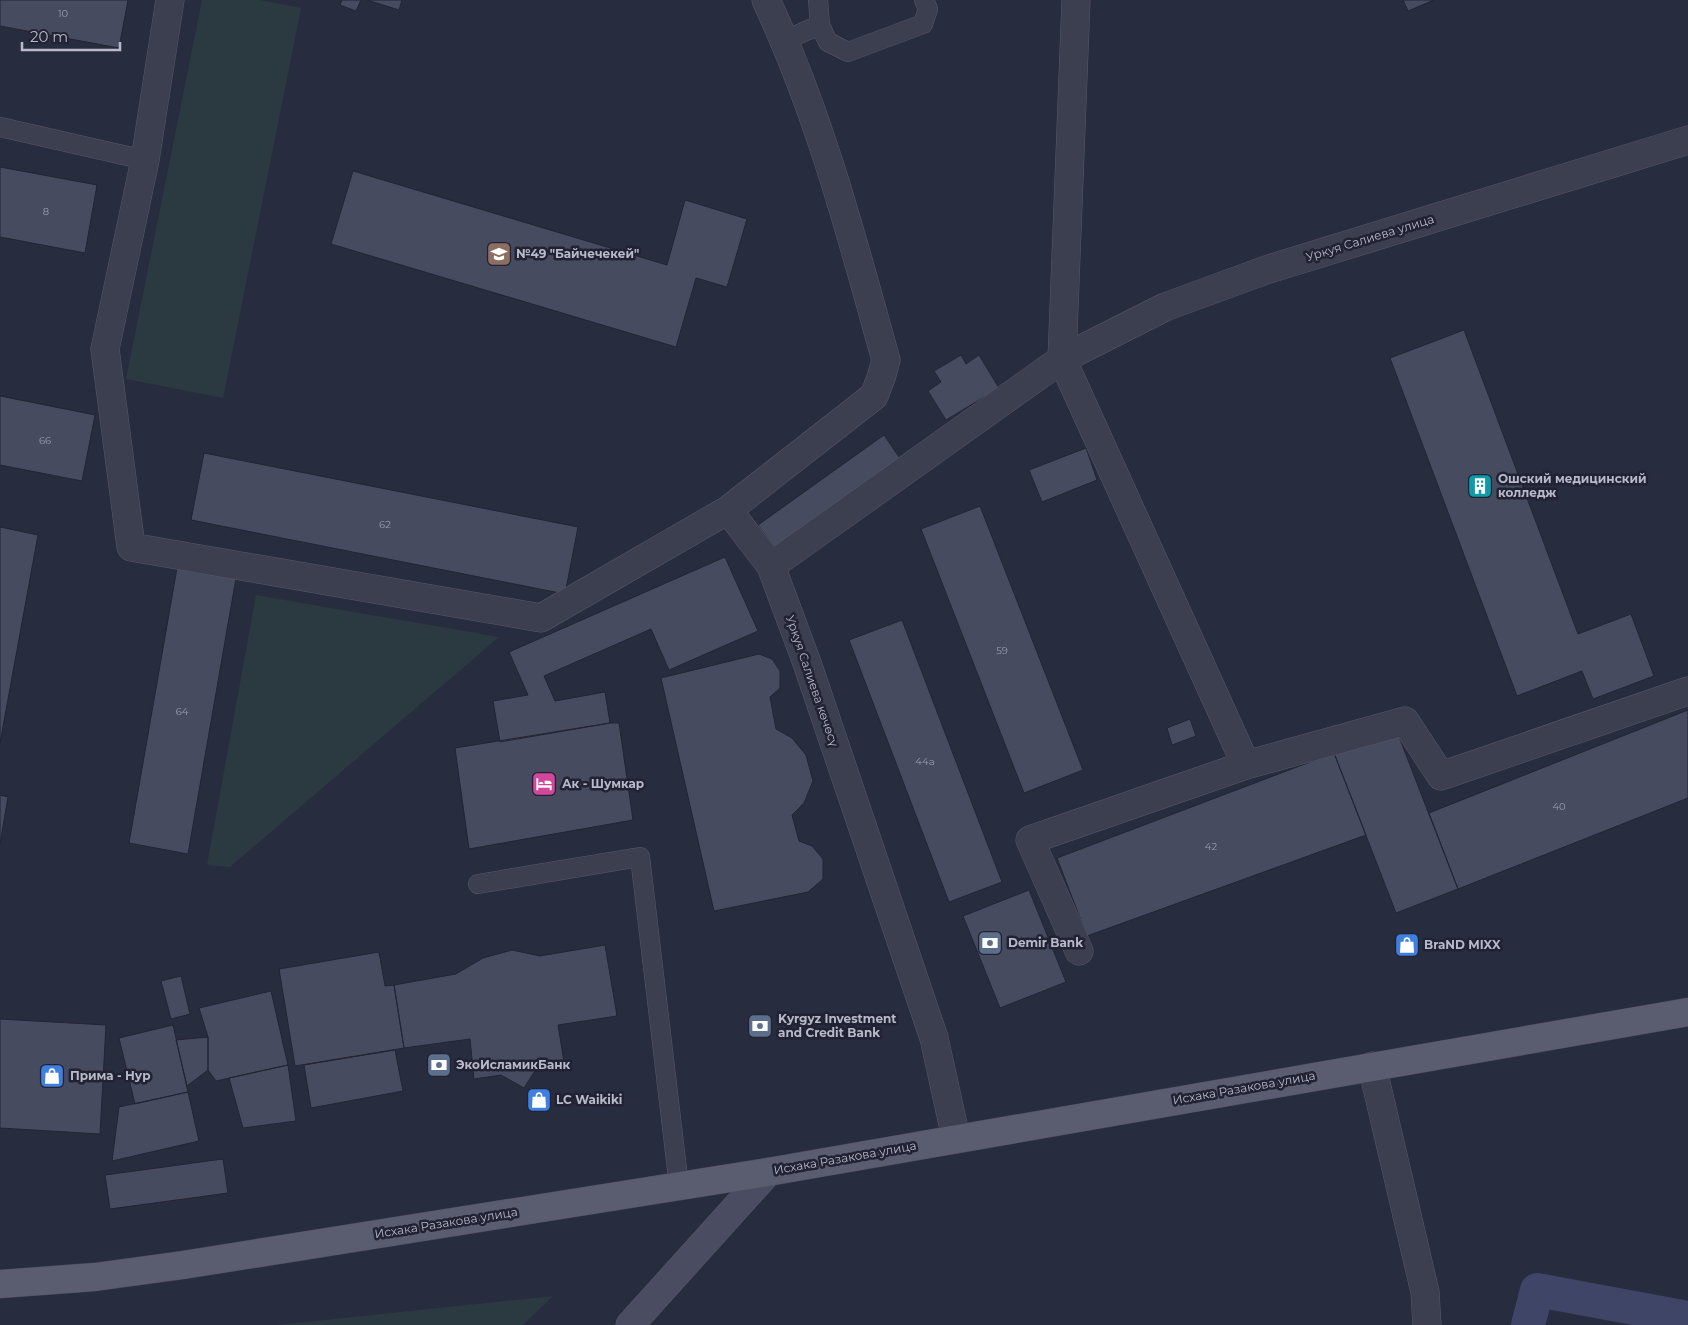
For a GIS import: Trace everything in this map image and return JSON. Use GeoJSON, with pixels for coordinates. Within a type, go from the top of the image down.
{"type":"FeatureCollection","features":[{"type":"Feature","properties":{"kind":"main road","name":"Исхака Разакова улица"},"geometry":{"type":"LineString","coordinates":[[0,1284],[95,1277],[768,1172],[1688,1012]]}},
{"type":"Feature","properties":{"kind":"main road"},"geometry":{"type":"LineString","coordinates":[[630,1325],[768,1172]]}},
{"type":"Feature","properties":{"kind":"street"},"geometry":{"type":"LineString","coordinates":[[170,0],[144,160],[105,349],[131,547],[541,618],[728,510],[874,396],[882,378],[886,360],[843,203],[785,40],[766,0]]}},
{"type":"Feature","properties":{"kind":"street"},"geometry":{"type":"LineString","coordinates":[[1076,0],[1062,360],[1246,765]]}},
{"type":"Feature","properties":{"kind":"street","name":"Уркуя Салиева улица"},"geometry":{"type":"LineString","coordinates":[[1062,360],[1165,307],[1266,270],[1688,140]]}},
{"type":"Feature","properties":{"kind":"street"},"geometry":{"type":"LineString","coordinates":[[771,566],[1062,360]]}},
{"type":"Feature","properties":{"kind":"street","name":"Уркуя Салиева көчөсү"},"geometry":{"type":"LineString","coordinates":[[728,510],[771,566],[807,663],[934,1038],[956,1138]]}},
{"type":"Feature","properties":{"kind":"street"},"geometry":{"type":"LineString","coordinates":[[1079,951],[1030,840],[1246,765],[1405,721],[1441,776],[1688,691]]}},
{"type":"Feature","properties":{"kind":"street"},"geometry":{"type":"LineString","coordinates":[[1372,1066],[1425,1292],[1427,1325]]}},
{"type":"Feature","properties":{"kind":"lane"},"geometry":{"type":"LineString","coordinates":[[818,0],[820,25],[828,42],[848,52],[923,24],[928,9],[924,0]]}},
{"type":"Feature","properties":{"kind":"lane"},"geometry":{"type":"LineString","coordinates":[[785,40],[820,25]]}},
{"type":"Feature","properties":{"kind":"lane"},"geometry":{"type":"LineString","coordinates":[[0,127],[144,160]]}},
{"type":"Feature","properties":{"kind":"lane"},"geometry":{"type":"LineString","coordinates":[[478,884],[640,857],[679,1186]]}},
{"type":"Feature","properties":{"kind":"shaded area"},"geometry":{"type":"Polygon","coordinates":[[[202,0],[260,0],[301,8],[223,398],[126,379],[202,0]]]}},
{"type":"Feature","properties":{"kind":"shaded area"},"geometry":{"type":"Polygon","coordinates":[[[256,595],[499,637],[230,867],[207,865],[256,595]]]}},
{"type":"Feature","properties":{"kind":"shaded area"},"geometry":{"type":"Polygon","coordinates":[[[553,1296],[523,1325],[277,1325],[553,1296]]]}},
{"type":"Feature","properties":{"kind":"building"},"geometry":{"type":"Polygon","coordinates":[[[0,0],[128,0],[119,48],[0,26],[0,0]]]}},
{"type":"Feature","properties":{"kind":"building"},"geometry":{"type":"Polygon","coordinates":[[[342,0],[361,0],[356,11],[340,5],[342,0]]]}},
{"type":"Feature","properties":{"kind":"building"},"geometry":{"type":"Polygon","coordinates":[[[367,0],[402,0],[399,10],[367,0]]]}},
{"type":"Feature","properties":{"kind":"building"},"geometry":{"type":"Polygon","coordinates":[[[1403,0],[1434,0],[1408,11],[1403,0]]]}},
{"type":"Feature","properties":{"kind":"building"},"geometry":{"type":"Polygon","coordinates":[[[0,167],[97,185],[85,253],[0,237],[0,167]]]}},
{"type":"Feature","properties":{"kind":"building","name":"№49 \"Байчечекей\""},"geometry":{"type":"Polygon","coordinates":[[[353,171],[667,265],[685,200],[747,219],[727,287],[696,278],[676,347],[331,244],[353,171]]]}},
{"type":"Feature","properties":{"kind":"building","name":"Ошский медицинский колледж"},"geometry":{"type":"Polygon","coordinates":[[[1464,330],[1578,634],[1631,614],[1654,676],[1593,699],[1582,671],[1517,696],[1390,358],[1464,330]]]}},
{"type":"Feature","properties":{"kind":"building"},"geometry":{"type":"Polygon","coordinates":[[[961,355],[966,364],[979,355],[999,388],[946,420],[928,391],[941,382],[934,371],[961,355]]]}},
{"type":"Feature","properties":{"kind":"building"},"geometry":{"type":"Polygon","coordinates":[[[0,396],[95,415],[82,481],[0,465],[0,396]]]}},
{"type":"Feature","properties":{"kind":"building"},"geometry":{"type":"Polygon","coordinates":[[[884,435],[901,460],[776,550],[758,525],[884,435]]]}},
{"type":"Feature","properties":{"kind":"building"},"geometry":{"type":"Polygon","coordinates":[[[1086,448],[1097,480],[1042,502],[1029,470],[1086,448]]]}},
{"type":"Feature","properties":{"kind":"building"},"geometry":{"type":"Polygon","coordinates":[[[204,453],[578,527],[565,594],[191,520],[204,453]]]}},
{"type":"Feature","properties":{"kind":"building"},"geometry":{"type":"Polygon","coordinates":[[[980,506],[1083,770],[1024,793],[921,529],[980,506]]]}},
{"type":"Feature","properties":{"kind":"building"},"geometry":{"type":"Polygon","coordinates":[[[0,527],[38,535],[0,743],[0,527]]]}},
{"type":"Feature","properties":{"kind":"building"},"geometry":{"type":"Polygon","coordinates":[[[725,557],[758,631],[669,670],[651,629],[544,676],[555,701],[605,692],[610,723],[500,742],[493,701],[528,695],[509,652],[725,557]]]}},
{"type":"Feature","properties":{"kind":"building"},"geometry":{"type":"Polygon","coordinates":[[[177,568],[236,578],[188,854],[129,843],[177,568]]]}},
{"type":"Feature","properties":{"kind":"building"},"geometry":{"type":"Polygon","coordinates":[[[902,620],[1002,882],[949,902],[849,640],[902,620]]]}},
{"type":"Feature","properties":{"kind":"building"},"geometry":{"type":"Polygon","coordinates":[[[759,654],[772,659],[780,671],[780,688],[770,697],[776,729],[792,738],[806,755],[813,781],[804,803],[792,815],[799,841],[812,846],[823,859],[823,879],[808,892],[714,911],[661,678],[759,654]]]}},
{"type":"Feature","properties":{"kind":"building"},"geometry":{"type":"Polygon","coordinates":[[[1688,710],[1688,798],[1458,889],[1429,813],[1688,710]]]}},
{"type":"Feature","properties":{"kind":"building"},"geometry":{"type":"Polygon","coordinates":[[[1190,719],[1196,736],[1172,745],[1167,728],[1190,719]]]}},
{"type":"Feature","properties":{"kind":"building","name":"Ак - Шумкар"},"geometry":{"type":"Polygon","coordinates":[[[619,723],[633,820],[469,849],[455,748],[619,723]]]}},
{"type":"Feature","properties":{"kind":"building"},"geometry":{"type":"Polygon","coordinates":[[[1396,729],[1458,889],[1396,913],[1334,753],[1396,729]]]}},
{"type":"Feature","properties":{"kind":"building"},"geometry":{"type":"Polygon","coordinates":[[[1334,753],[1366,835],[1087,936],[1057,858],[1334,753]]]}},
{"type":"Feature","properties":{"kind":"building"},"geometry":{"type":"Polygon","coordinates":[[[0,795],[8,797],[0,844],[0,795]]]}},
{"type":"Feature","properties":{"kind":"building"},"geometry":{"type":"Polygon","coordinates":[[[1029,890],[1066,982],[1000,1008],[963,916],[1029,890]]]}},
{"type":"Feature","properties":{"kind":"building"},"geometry":{"type":"Polygon","coordinates":[[[605,945],[617,1016],[558,1025],[564,1062],[538,1066],[524,1088],[501,1075],[474,1079],[470,1039],[404,1048],[394,985],[456,974],[483,958],[512,950],[540,956],[605,945]]]}},
{"type":"Feature","properties":{"kind":"building"},"geometry":{"type":"Polygon","coordinates":[[[379,952],[385,986],[394,985],[404,1048],[295,1066],[279,969],[379,952]]]}},
{"type":"Feature","properties":{"kind":"building"},"geometry":{"type":"Polygon","coordinates":[[[181,976],[190,1014],[171,1019],[161,981],[181,976]]]}},
{"type":"Feature","properties":{"kind":"building"},"geometry":{"type":"Polygon","coordinates":[[[271,991],[288,1065],[216,1081],[208,1070],[208,1037],[199,1008],[271,991]]]}},
{"type":"Feature","properties":{"kind":"building","name":"Прима - Нур"},"geometry":{"type":"Polygon","coordinates":[[[0,1019],[106,1025],[100,1134],[0,1128],[0,1019]]]}},
{"type":"Feature","properties":{"kind":"building"},"geometry":{"type":"Polygon","coordinates":[[[173,1025],[188,1092],[135,1104],[119,1038],[173,1025]]]}},
{"type":"Feature","properties":{"kind":"building"},"geometry":{"type":"Polygon","coordinates":[[[208,1037],[208,1070],[187,1086],[176,1040],[208,1037]]]}},
{"type":"Feature","properties":{"kind":"building"},"geometry":{"type":"Polygon","coordinates":[[[395,1050],[403,1091],[311,1108],[304,1065],[395,1050]]]}},
{"type":"Feature","properties":{"kind":"building"},"geometry":{"type":"Polygon","coordinates":[[[288,1065],[296,1121],[243,1128],[229,1078],[288,1065]]]}},
{"type":"Feature","properties":{"kind":"building"},"geometry":{"type":"Polygon","coordinates":[[[188,1092],[199,1141],[112,1161],[119,1107],[188,1092]]]}},
{"type":"Feature","properties":{"kind":"building"},"geometry":{"type":"Polygon","coordinates":[[[223,1159],[228,1193],[110,1209],[105,1175],[223,1159]]]}},
{"type":"Feature","properties":{"kind":"waterway"},"geometry":{"type":"LineString","coordinates":[[1528,1325],[1537,1290],[1688,1318]]}},
{"type":"Feature","properties":{"kind":"place","name":"№49 \"Байчечекей\""},"geometry":{"type":"Point","coordinates":[499,254]}},
{"type":"Feature","properties":{"kind":"place","name":"Ошский медицинский колледж"},"geometry":{"type":"Point","coordinates":[1480,486]}},
{"type":"Feature","properties":{"kind":"place","name":"Ак - Шумкар"},"geometry":{"type":"Point","coordinates":[544,784]}},
{"type":"Feature","properties":{"kind":"place","name":"Demir Bank"},"geometry":{"type":"Point","coordinates":[990,943]}},
{"type":"Feature","properties":{"kind":"place","name":"BraND MIXX"},"geometry":{"type":"Point","coordinates":[1407,945]}},
{"type":"Feature","properties":{"kind":"place","name":"Kyrgyz Investment and Credit Bank"},"geometry":{"type":"Point","coordinates":[760,1026]}},
{"type":"Feature","properties":{"kind":"place","name":"ЭкоИсламикБанк"},"geometry":{"type":"Point","coordinates":[439,1065]}},
{"type":"Feature","properties":{"kind":"place","name":"Прима - Нур"},"geometry":{"type":"Point","coordinates":[52,1076]}},
{"type":"Feature","properties":{"kind":"place","name":"LC Waikiki"},"geometry":{"type":"Point","coordinates":[539,1100]}}]}
